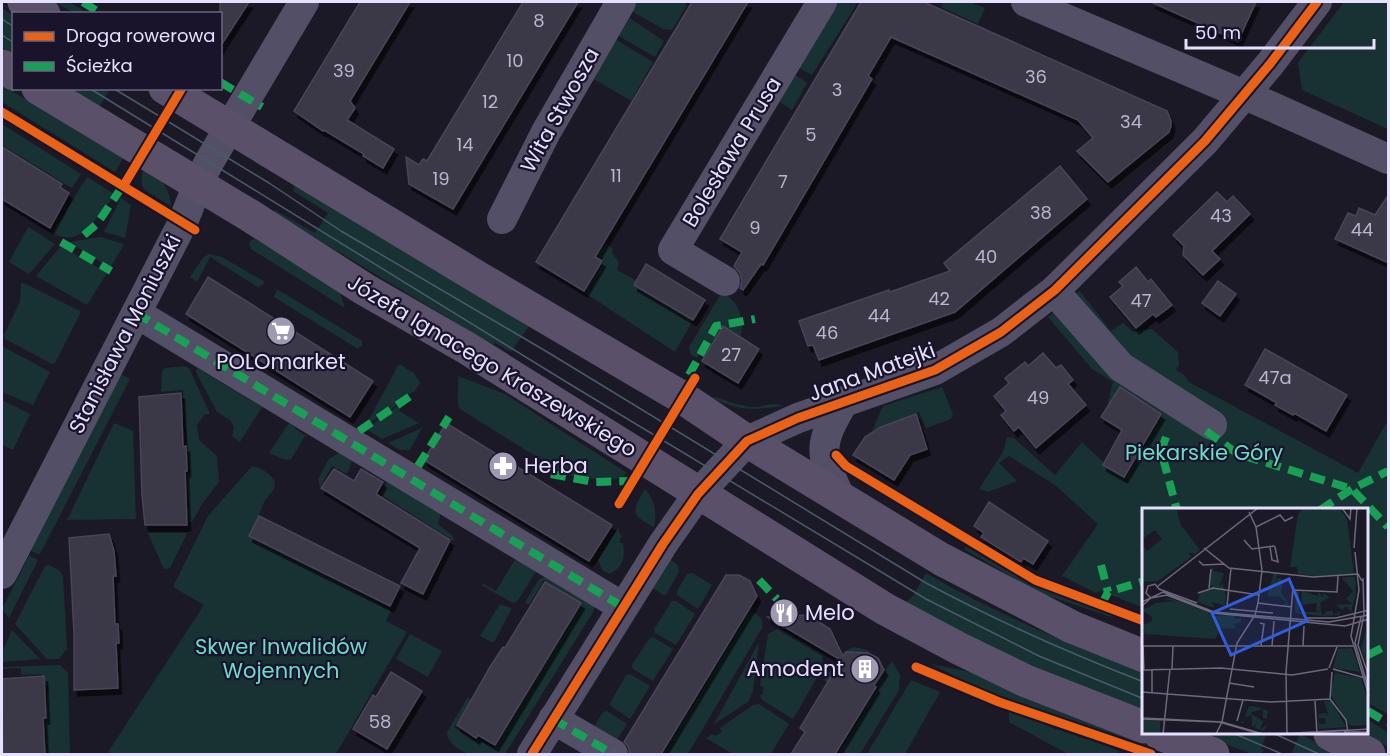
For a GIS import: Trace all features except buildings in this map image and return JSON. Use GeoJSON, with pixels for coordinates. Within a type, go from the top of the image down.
{"type":"FeatureCollection","features":[{"type":"Feature","properties":{"kind":"main road"},"geometry":{"type":"LineString","coordinates":[[24,2],[41,12]]}},
{"type":"Feature","properties":{"kind":"main road","name":"Józefa Ignacego Kraszewskiego"},"geometry":{"type":"LineString","coordinates":[[41,90],[198,184],[364,289],[465,347],[885,609],[1026,681],[1142,726]]}},
{"type":"Feature","properties":{"kind":"main road"},"geometry":{"type":"LineString","coordinates":[[168,90],[683,398],[747,441],[941,559],[1072,627],[1142,655]]}},
{"type":"Feature","properties":{"kind":"main road"},"geometry":{"type":"LineString","coordinates":[[1163,735],[1213,754]]}},
{"type":"Feature","properties":{"kind":"main road"},"geometry":{"type":"LineString","coordinates":[[1332,735],[1369,754]]}},
{"type":"Feature","properties":{"kind":"street","name":"Stanisława Moniuszki"},"geometry":{"type":"LineString","coordinates":[[4,565],[183,222],[198,184],[304,2]]}},
{"type":"Feature","properties":{"kind":"street","name":"Wita Stwosza"},"geometry":{"type":"LineString","coordinates":[[502,219],[546,132],[621,2]]}},
{"type":"Feature","properties":{"kind":"street","name":"Bolesława Prusa"},"geometry":{"type":"LineString","coordinates":[[725,281],[673,250],[822,2]]}},
{"type":"Feature","properties":{"kind":"street"},"geometry":{"type":"LineString","coordinates":[[1026,2],[1389,159]]}},
{"type":"Feature","properties":{"kind":"street","name":"Jana Matejki"},"geometry":{"type":"LineString","coordinates":[[532,754],[623,607],[698,494],[747,441],[798,418],[935,370],[1001,332],[1055,290],[1205,141],[1244,96],[1317,2]]}},
{"type":"Feature","properties":{"kind":"street"},"geometry":{"type":"LineString","coordinates":[[1055,290],[1121,367],[1212,425]]}},
{"type":"Feature","properties":{"kind":"street"},"geometry":{"type":"LineString","coordinates":[[136,313],[623,607]]}},
{"type":"Feature","properties":{"kind":"street","name":"Jana Matejki"},"geometry":{"type":"LineString","coordinates":[[840,497],[825,464],[825,438],[844,401]]}},
{"type":"Feature","properties":{"kind":"street"},"geometry":{"type":"LineString","coordinates":[[554,719],[613,754]]}},
{"type":"Feature","properties":{"kind":"green space"},"geometry":{"type":"Polygon","coordinates":[[[54,2],[69,2],[86,12],[72,12],[54,2]]]}},
{"type":"Feature","properties":{"kind":"green space"},"geometry":{"type":"Polygon","coordinates":[[[635,2],[684,2],[687,5],[672,30],[663,29],[630,10],[635,2]]]}},
{"type":"Feature","properties":{"kind":"green space"},"geometry":{"type":"Polygon","coordinates":[[[834,2],[858,2],[812,75],[795,66],[834,2]]]}},
{"type":"Feature","properties":{"kind":"green space"},"geometry":{"type":"Polygon","coordinates":[[[943,2],[970,2],[985,8],[978,24],[941,7],[943,2]]]}},
{"type":"Feature","properties":{"kind":"green space"},"geometry":{"type":"Polygon","coordinates":[[[1344,2],[1388,2],[1388,129],[1302,90],[1298,63],[1344,2]]]}},
{"type":"Feature","properties":{"kind":"green space"},"geometry":{"type":"Polygon","coordinates":[[[2,8],[12,14],[12,54],[2,47],[2,8]]]}},
{"type":"Feature","properties":{"kind":"green space"},"geometry":{"type":"Polygon","coordinates":[[[628,17],[664,41],[655,57],[617,35],[628,17]]]}},
{"type":"Feature","properties":{"kind":"green space"},"geometry":{"type":"Polygon","coordinates":[[[615,39],[653,62],[631,101],[592,78],[615,39]]]}},
{"type":"Feature","properties":{"kind":"green space"},"geometry":{"type":"Polygon","coordinates":[[[791,72],[807,83],[792,110],[775,99],[791,72]]]}},
{"type":"Feature","properties":{"kind":"green space"},"geometry":{"type":"Polygon","coordinates":[[[2,85],[123,158],[115,172],[2,102],[2,85]]]}},
{"type":"Feature","properties":{"kind":"green space"},"geometry":{"type":"Polygon","coordinates":[[[71,90],[109,90],[99,107],[71,90]]]}},
{"type":"Feature","properties":{"kind":"green space"},"geometry":{"type":"Polygon","coordinates":[[[2,124],[81,174],[72,188],[2,145],[2,124]]]}},
{"type":"Feature","properties":{"kind":"green space"},"geometry":{"type":"Polygon","coordinates":[[[144,166],[163,183],[171,206],[145,190],[142,185],[144,166]]]}},
{"type":"Feature","properties":{"kind":"green space"},"geometry":{"type":"Polygon","coordinates":[[[87,177],[116,195],[82,233],[69,237],[52,233],[87,177]]]}},
{"type":"Feature","properties":{"kind":"green space"},"geometry":{"type":"Polygon","coordinates":[[[295,182],[532,322],[511,352],[495,343],[493,345],[274,213],[275,210],[315,233],[328,213],[293,191],[295,182]]]}},
{"type":"Feature","properties":{"kind":"green space"},"geometry":{"type":"Polygon","coordinates":[[[121,198],[131,205],[125,238],[104,232],[121,198]]]}},
{"type":"Feature","properties":{"kind":"green space"},"geometry":{"type":"Polygon","coordinates":[[[28,227],[55,244],[29,274],[9,262],[28,227]]]}},
{"type":"Feature","properties":{"kind":"green space"},"geometry":{"type":"Polygon","coordinates":[[[100,237],[124,244],[110,268],[69,242],[100,237]]]}},
{"type":"Feature","properties":{"kind":"green space"},"geometry":{"type":"Polygon","coordinates":[[[254,238],[339,290],[345,308],[251,249],[249,243],[254,238]]]}},
{"type":"Feature","properties":{"kind":"green space"},"geometry":{"type":"Polygon","coordinates":[[[605,243],[613,248],[612,253],[619,262],[617,270],[637,281],[693,320],[675,352],[585,293],[604,261],[597,256],[605,243]]]}},
{"type":"Feature","properties":{"kind":"green space"},"geometry":{"type":"Polygon","coordinates":[[[61,246],[107,273],[87,305],[36,276],[61,246]]]}},
{"type":"Feature","properties":{"kind":"green space"},"geometry":{"type":"Polygon","coordinates":[[[209,254],[222,257],[265,282],[259,288],[210,257],[197,282],[190,277],[203,258],[209,254]]]}},
{"type":"Feature","properties":{"kind":"green space"},"geometry":{"type":"Polygon","coordinates":[[[21,283],[80,311],[55,363],[52,364],[5,339],[4,335],[20,301],[21,283]]]}},
{"type":"Feature","properties":{"kind":"green space"},"geometry":{"type":"Polygon","coordinates":[[[277,289],[362,341],[362,348],[360,346],[358,349],[274,297],[277,289]]]}},
{"type":"Feature","properties":{"kind":"green space","name":"Piekarskie Góry"},"geometry":{"type":"Polygon","coordinates":[[[1080,291],[1111,331],[1123,323],[1133,332],[1152,329],[1178,352],[1179,365],[1176,370],[1189,382],[1358,473],[1388,420],[1388,714],[1369,704],[1369,508],[1142,508],[1142,607],[1101,591],[1096,593],[1062,576],[1098,524],[1055,485],[1009,456],[999,463],[1017,481],[988,492],[979,489],[1003,452],[1007,437],[1014,438],[1055,475],[1082,442],[1103,462],[1141,452],[1161,418],[1161,414],[1109,408],[1108,401],[1113,382],[1092,369],[1048,317],[1080,291]]]}},
{"type":"Feature","properties":{"kind":"green space"},"geometry":{"type":"Polygon","coordinates":[[[722,292],[732,300],[739,311],[742,323],[741,336],[723,325],[703,357],[699,355],[697,358],[691,355],[689,347],[722,292]]]}},
{"type":"Feature","properties":{"kind":"green space"},"geometry":{"type":"Polygon","coordinates":[[[2,346],[50,372],[33,405],[2,392],[2,346]]]}},
{"type":"Feature","properties":{"kind":"green space"},"geometry":{"type":"Polygon","coordinates":[[[399,364],[414,373],[420,383],[414,392],[406,395],[394,407],[366,425],[399,364]]]}},
{"type":"Feature","properties":{"kind":"green space"},"geometry":{"type":"Polygon","coordinates":[[[184,366],[189,368],[210,414],[205,414],[197,425],[199,440],[217,456],[219,482],[192,522],[189,523],[187,474],[190,473],[183,390],[161,392],[162,371],[165,368],[184,366]]]}},
{"type":"Feature","properties":{"kind":"green space"},"geometry":{"type":"Polygon","coordinates":[[[197,368],[262,407],[240,442],[232,436],[234,427],[230,420],[217,412],[196,372],[197,368]]]}},
{"type":"Feature","properties":{"kind":"green space"},"geometry":{"type":"Polygon","coordinates":[[[120,374],[130,379],[40,554],[30,551],[120,374]]]}},
{"type":"Feature","properties":{"kind":"green space"},"geometry":{"type":"Polygon","coordinates":[[[458,376],[505,394],[627,473],[616,479],[604,480],[566,475],[460,409],[458,376]]]}},
{"type":"Feature","properties":{"kind":"green space"},"geometry":{"type":"Polygon","coordinates":[[[942,387],[953,414],[951,419],[926,428],[919,412],[872,431],[883,406],[942,387]]]}},
{"type":"Feature","properties":{"kind":"green space"},"geometry":{"type":"Polygon","coordinates":[[[712,398],[749,406],[776,404],[783,406],[746,408],[712,398]]]}},
{"type":"Feature","properties":{"kind":"green space"},"geometry":{"type":"Polygon","coordinates":[[[2,400],[30,414],[13,450],[2,445],[2,400]]]}},
{"type":"Feature","properties":{"kind":"green space"},"geometry":{"type":"Polygon","coordinates":[[[406,400],[399,411],[419,423],[382,439],[366,429],[406,400]]]}},
{"type":"Feature","properties":{"kind":"green space"},"geometry":{"type":"Polygon","coordinates":[[[114,423],[133,431],[136,519],[67,520],[114,423]]]}},
{"type":"Feature","properties":{"kind":"green space"},"geometry":{"type":"Polygon","coordinates":[[[289,423],[305,436],[291,459],[286,460],[269,453],[289,423]]]}},
{"type":"Feature","properties":{"kind":"green space"},"geometry":{"type":"Polygon","coordinates":[[[422,428],[410,450],[400,450],[388,443],[422,428]]]}},
{"type":"Feature","properties":{"kind":"green space"},"geometry":{"type":"Polygon","coordinates":[[[340,452],[351,457],[352,461],[347,474],[332,466],[320,487],[318,479],[329,459],[340,452]]]}},
{"type":"Feature","properties":{"kind":"green space","name":"Skwer Inwalidów Wojennych"},"geometry":{"type":"Polygon","coordinates":[[[252,466],[265,471],[275,482],[274,489],[264,502],[250,536],[391,610],[386,621],[407,632],[336,754],[113,754],[108,752],[204,605],[173,587],[208,516],[252,466]]]}},
{"type":"Feature","properties":{"kind":"green space"},"geometry":{"type":"Polygon","coordinates":[[[391,475],[442,507],[438,524],[453,536],[454,541],[380,494],[391,475]]]}},
{"type":"Feature","properties":{"kind":"green space"},"geometry":{"type":"Polygon","coordinates":[[[645,489],[654,507],[654,527],[637,516],[636,512],[645,489]]]}},
{"type":"Feature","properties":{"kind":"green space"},"geometry":{"type":"Polygon","coordinates":[[[618,528],[624,553],[620,566],[609,574],[602,570],[598,560],[618,528]]]}},
{"type":"Feature","properties":{"kind":"green space"},"geometry":{"type":"Polygon","coordinates":[[[148,533],[187,533],[170,568],[164,569],[148,533]]]}},
{"type":"Feature","properties":{"kind":"green space"},"geometry":{"type":"Polygon","coordinates":[[[966,547],[1026,581],[1111,614],[1111,617],[1037,592],[964,549],[966,547]]]}},
{"type":"Feature","properties":{"kind":"green space"},"geometry":{"type":"Polygon","coordinates":[[[29,556],[37,559],[37,562],[9,618],[2,609],[29,556]]]}},
{"type":"Feature","properties":{"kind":"green space"},"geometry":{"type":"Polygon","coordinates":[[[520,559],[537,570],[517,602],[513,603],[483,586],[482,583],[496,591],[514,561],[520,559]]]}},
{"type":"Feature","properties":{"kind":"green space"},"geometry":{"type":"Polygon","coordinates":[[[670,559],[677,564],[679,572],[665,596],[651,587],[670,559]]]}},
{"type":"Feature","properties":{"kind":"green space"},"geometry":{"type":"Polygon","coordinates":[[[49,565],[60,571],[63,576],[67,649],[59,659],[47,659],[15,624],[45,566],[49,565]]]}},
{"type":"Feature","properties":{"kind":"green space"},"geometry":{"type":"Polygon","coordinates":[[[693,573],[712,585],[698,609],[677,595],[687,574],[693,573]]]}},
{"type":"Feature","properties":{"kind":"green space"},"geometry":{"type":"Polygon","coordinates":[[[926,573],[1033,628],[1142,672],[1142,711],[1023,664],[904,603],[912,597],[926,573]]]}},
{"type":"Feature","properties":{"kind":"green space"},"geometry":{"type":"Polygon","coordinates":[[[548,576],[595,607],[593,612],[505,754],[474,755],[462,751],[451,743],[447,732],[468,697],[473,700],[454,727],[476,741],[478,739],[495,748],[582,604],[544,580],[529,605],[525,602],[539,579],[548,576]]]}},
{"type":"Feature","properties":{"kind":"green space"},"geometry":{"type":"Polygon","coordinates":[[[672,601],[676,601],[695,614],[676,645],[655,633],[654,629],[672,601]]]}},
{"type":"Feature","properties":{"kind":"green space"},"geometry":{"type":"Polygon","coordinates":[[[500,604],[511,610],[494,642],[491,642],[480,636],[500,604]]]}},
{"type":"Feature","properties":{"kind":"green space"},"geometry":{"type":"Polygon","coordinates":[[[751,610],[762,619],[762,628],[688,754],[663,754],[751,610]]]}},
{"type":"Feature","properties":{"kind":"green space"},"geometry":{"type":"Polygon","coordinates":[[[777,629],[822,656],[823,667],[793,719],[762,700],[760,695],[764,687],[760,686],[768,634],[777,629]]]}},
{"type":"Feature","properties":{"kind":"green space"},"geometry":{"type":"Polygon","coordinates":[[[12,630],[40,659],[2,662],[2,652],[12,630]]]}},
{"type":"Feature","properties":{"kind":"green space"},"geometry":{"type":"Polygon","coordinates":[[[410,634],[442,651],[428,677],[396,659],[410,634]]]}},
{"type":"Feature","properties":{"kind":"green space"},"geometry":{"type":"Polygon","coordinates":[[[653,637],[673,649],[653,681],[633,669],[632,665],[649,639],[653,637]]]}},
{"type":"Feature","properties":{"kind":"green space"},"geometry":{"type":"Polygon","coordinates":[[[759,642],[753,691],[748,702],[714,724],[759,642]]]}},
{"type":"Feature","properties":{"kind":"green space"},"geometry":{"type":"Polygon","coordinates":[[[855,647],[870,651],[854,653],[832,684],[824,680],[841,655],[855,647]]]}},
{"type":"Feature","properties":{"kind":"green space"},"geometry":{"type":"Polygon","coordinates":[[[892,661],[900,675],[899,690],[860,754],[838,754],[878,687],[875,684],[892,661]]]}},
{"type":"Feature","properties":{"kind":"green space"},"geometry":{"type":"Polygon","coordinates":[[[931,664],[981,674],[1025,695],[1157,749],[990,694],[931,664]]]}},
{"type":"Feature","properties":{"kind":"green space"},"geometry":{"type":"Polygon","coordinates":[[[60,665],[68,673],[70,754],[47,754],[45,720],[47,719],[46,691],[49,691],[48,686],[44,686],[42,674],[21,675],[21,668],[2,669],[2,667],[60,665]]]}},
{"type":"Feature","properties":{"kind":"green space"},"geometry":{"type":"Polygon","coordinates":[[[630,674],[650,686],[630,719],[610,703],[626,675],[630,674]]]}},
{"type":"Feature","properties":{"kind":"green space"},"geometry":{"type":"Polygon","coordinates":[[[911,680],[940,692],[905,754],[867,754],[911,680]]]}},
{"type":"Feature","properties":{"kind":"green space"},"geometry":{"type":"Polygon","coordinates":[[[759,704],[789,724],[771,754],[733,754],[706,738],[722,732],[720,728],[753,705],[759,704]]]}},
{"type":"Feature","properties":{"kind":"green space"},"geometry":{"type":"Polygon","coordinates":[[[607,711],[627,724],[613,746],[591,733],[602,713],[607,711]]]}},
{"type":"Feature","properties":{"kind":"green space"},"geometry":{"type":"Polygon","coordinates":[[[1009,712],[1110,747],[1119,751],[1118,754],[1068,754],[1009,722],[1009,712]]]}},
{"type":"Feature","properties":{"kind":"green space"},"geometry":{"type":"Polygon","coordinates":[[[1369,721],[1388,732],[1388,747],[1369,735],[1369,721]]]}},
{"type":"Feature","properties":{"kind":"green space"},"geometry":{"type":"Polygon","coordinates":[[[1201,735],[1267,735],[1261,754],[1252,754],[1201,735]]]}},
{"type":"Feature","properties":{"kind":"green space"},"geometry":{"type":"Polygon","coordinates":[[[1300,735],[1302,735],[1339,754],[1291,754],[1300,735]]]}},
{"type":"Feature","properties":{"kind":"tram line"},"geometry":{"type":"LineString","coordinates":[[2,19],[12,26]]}},
{"type":"Feature","properties":{"kind":"tram line"},"geometry":{"type":"LineString","coordinates":[[2,35],[12,42]]}},
{"type":"Feature","properties":{"kind":"tram line"},"geometry":{"type":"LineString","coordinates":[[92,90],[568,383],[926,599],[1039,656],[1142,698]]}},
{"type":"Feature","properties":{"kind":"tram line"},"geometry":{"type":"LineString","coordinates":[[116,90],[269,183],[341,231],[549,353],[926,583],[1034,636],[1142,681]]}},
{"type":"Feature","properties":{"kind":"tram line"},"geometry":{"type":"LineString","coordinates":[[1237,735],[1282,754]]}},
{"type":"Feature","properties":{"kind":"tram line"},"geometry":{"type":"LineString","coordinates":[[1277,735],[1319,754]]}},
{"type":"Feature","properties":{"kind":"marked path"},"geometry":{"type":"LineString","coordinates":[[83,2],[99,12]]}},
{"type":"Feature","properties":{"kind":"marked path"},"geometry":{"type":"LineString","coordinates":[[222,83],[262,107]]}},
{"type":"Feature","properties":{"kind":"marked path"},"geometry":{"type":"LineString","coordinates":[[84,235],[97,224],[126,181]]}},
{"type":"Feature","properties":{"kind":"marked path"},"geometry":{"type":"LineString","coordinates":[[61,242],[111,271]]}},
{"type":"Feature","properties":{"kind":"marked path"},"geometry":{"type":"LineString","coordinates":[[136,313],[623,607]]}},
{"type":"Feature","properties":{"kind":"marked path"},"geometry":{"type":"LineString","coordinates":[[689,375],[716,326],[755,319]]}},
{"type":"Feature","properties":{"kind":"marked path"},"geometry":{"type":"LineString","coordinates":[[359,431],[412,395]]}},
{"type":"Feature","properties":{"kind":"marked path"},"geometry":{"type":"LineString","coordinates":[[418,466],[449,417]]}},
{"type":"Feature","properties":{"kind":"marked path"},"geometry":{"type":"LineString","coordinates":[[1206,431],[1238,454],[1352,489],[1388,527]]}},
{"type":"Feature","properties":{"kind":"marked path"},"geometry":{"type":"LineString","coordinates":[[1166,437],[1161,451],[1176,508]]}},
{"type":"Feature","properties":{"kind":"marked path"},"geometry":{"type":"LineString","coordinates":[[1323,508],[1352,489],[1388,471]]}},
{"type":"Feature","properties":{"kind":"marked path"},"geometry":{"type":"LineString","coordinates":[[551,474],[594,482],[633,481]]}},
{"type":"Feature","properties":{"kind":"marked path"},"geometry":{"type":"LineString","coordinates":[[1101,565],[1108,592]]}},
{"type":"Feature","properties":{"kind":"marked path"},"geometry":{"type":"LineString","coordinates":[[759,580],[777,599]]}},
{"type":"Feature","properties":{"kind":"marked path"},"geometry":{"type":"LineString","coordinates":[[1102,604],[1108,592],[1142,582]]}},
{"type":"Feature","properties":{"kind":"marked path"},"geometry":{"type":"LineString","coordinates":[[1369,654],[1388,645]]}},
{"type":"Feature","properties":{"kind":"marked path"},"geometry":{"type":"LineString","coordinates":[[1369,712],[1388,723]]}},
{"type":"Feature","properties":{"kind":"marked path"},"geometry":{"type":"LineString","coordinates":[[553,719],[613,754]]}},
{"type":"Feature","properties":{"kind":"cycle path"},"geometry":{"type":"LineString","coordinates":[[532,754],[663,544],[698,494],[747,441],[798,418],[935,370],[1001,332],[1055,290],[1205,141],[1270,64],[1317,2]]}},
{"type":"Feature","properties":{"kind":"cycle path"},"geometry":{"type":"LineString","coordinates":[[124,185],[181,90]]}},
{"type":"Feature","properties":{"kind":"cycle path"},"geometry":{"type":"LineString","coordinates":[[2,112],[195,230]]}},
{"type":"Feature","properties":{"kind":"cycle path"},"geometry":{"type":"LineString","coordinates":[[619,504],[695,378]]}},
{"type":"Feature","properties":{"kind":"cycle path"},"geometry":{"type":"LineString","coordinates":[[836,455],[846,466],[1035,580],[1142,620]]}},
{"type":"Feature","properties":{"kind":"cycle path"},"geometry":{"type":"LineString","coordinates":[[916,667],[999,702],[1151,754]]}},
{"type":"Feature","properties":{"kind":"place","name":"POLOmarket"},"geometry":{"type":"Point","coordinates":[281,331]}},
{"type":"Feature","properties":{"kind":"place","name":"Herba"},"geometry":{"type":"Point","coordinates":[503,466]}},
{"type":"Feature","properties":{"kind":"place","name":"Melo"},"geometry":{"type":"Point","coordinates":[784,613]}},
{"type":"Feature","properties":{"kind":"place","name":"Amodent"},"geometry":{"type":"Point","coordinates":[865,669]}}]}
